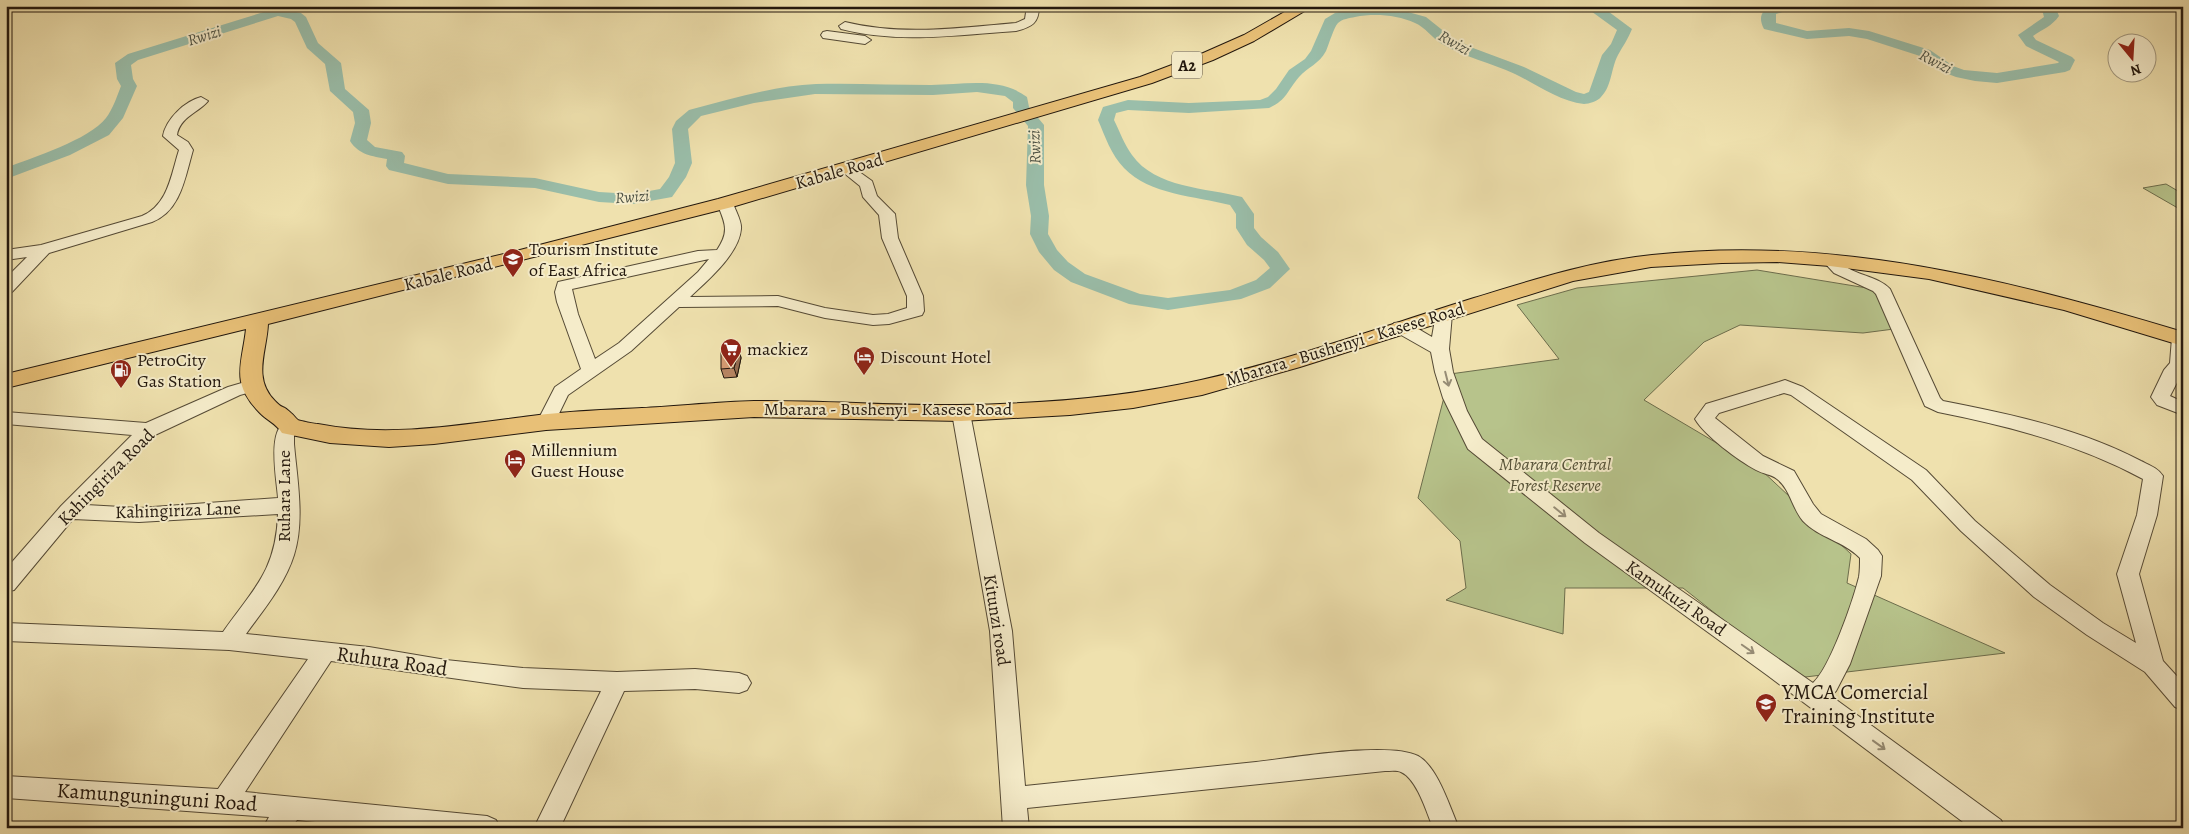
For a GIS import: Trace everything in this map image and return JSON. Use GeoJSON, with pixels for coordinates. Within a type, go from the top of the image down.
{"type":"FeatureCollection","features":[{"type":"Feature","properties":{"kind":"main road","name":"Kabale Road"},"geometry":{"type":"LineString","coordinates":[[6,381],[520,256],[725,203],[846,169],[1146,80],[1208,57],[1249,38],[1306,6]]}},
{"type":"Feature","properties":{"kind":"main road","name":"Mbarara - Bushenyi - Kasese Road"},"geometry":{"type":"LineString","coordinates":[[287,431],[389,439],[496,429],[546,422],[754,408],[961,413],[1070,407],[1133,400],[1202,387],[1292,362],[1570,275],[1651,261],[1777,256],[1830,260],[1929,273],[2071,305],[2182,339]]}},
{"type":"Feature","properties":{"kind":"main road"},"geometry":{"type":"LineString","coordinates":[[255,345],[271,325],[296,311]]}},
{"type":"Feature","properties":{"kind":"main road"},"geometry":{"type":"LineString","coordinates":[[249,387],[257,320]]}},
{"type":"Feature","properties":{"kind":"main road"},"geometry":{"type":"LineString","coordinates":[[220,329],[229,335],[242,353],[249,387],[268,407],[289,423],[287,431]]}},
{"type":"Feature","properties":{"kind":"street"},"geometry":{"type":"LineString","coordinates":[[845,26],[895,34],[920,35],[1026,25],[1033,21],[1033,6]]}},
{"type":"Feature","properties":{"kind":"street"},"geometry":{"type":"LineString","coordinates":[[826,35],[862,41],[874,40],[895,34]]}},
{"type":"Feature","properties":{"kind":"street"},"geometry":{"type":"LineString","coordinates":[[6,255],[43,250],[148,220],[164,209],[172,196],[186,150],[183,145],[170,136],[170,129],[201,101]]}},
{"type":"Feature","properties":{"kind":"street"},"geometry":{"type":"LineString","coordinates":[[673,302],[778,301],[826,313],[873,320],[889,319],[916,310],[915,296],[888,231],[887,214],[870,197],[866,184],[846,169]]}},
{"type":"Feature","properties":{"kind":"street"},"geometry":{"type":"LineString","coordinates":[[546,422],[561,391],[625,348],[704,275],[722,255],[730,242],[734,227],[725,203]]}},
{"type":"Feature","properties":{"kind":"street"},"geometry":{"type":"LineString","coordinates":[[6,288],[43,250]]}},
{"type":"Feature","properties":{"kind":"street"},"geometry":{"type":"LineString","coordinates":[[591,371],[566,308],[562,290],[564,286],[698,256],[722,255]]}},
{"type":"Feature","properties":{"kind":"street"},"geometry":{"type":"LineString","coordinates":[[1830,260],[1840,270],[1878,287],[1884,293],[1932,402],[1938,406],[2012,422],[2080,443],[2131,462],[2153,476],[2147,515],[2128,574],[2153,664]]}},
{"type":"Feature","properties":{"kind":"street","name":"Kamukuzi Road"},"geometry":{"type":"LineString","coordinates":[[1444,314],[1440,349],[1447,384],[1466,430],[1475,444],[1592,538],[1814,697],[1992,828]]}},
{"type":"Feature","properties":{"kind":"street"},"geometry":{"type":"LineString","coordinates":[[1400,327],[1440,349]]}},
{"type":"Feature","properties":{"kind":"street"},"geometry":{"type":"LineString","coordinates":[[2182,339],[2179,365],[2173,370],[2160,397],[2164,401],[2183,409]]}},
{"type":"Feature","properties":{"kind":"street"},"geometry":{"type":"LineString","coordinates":[[1814,697],[1828,684],[1840,664],[1870,576],[1871,556],[1855,541],[1825,528],[1814,519],[1802,506],[1790,479],[1782,472],[1765,466],[1719,435],[1704,419],[1713,408],[1726,406],[1784,386],[1798,391],[1919,475],[1968,526],[2042,591],[2095,629],[2153,664],[2183,700]]}},
{"type":"Feature","properties":{"kind":"street","name":"Kahingiriza Road"},"geometry":{"type":"LineString","coordinates":[[6,584],[68,511],[148,430],[234,391],[249,387]]}},
{"type":"Feature","properties":{"kind":"street","name":"Kitunzi road"},"geometry":{"type":"LineString","coordinates":[[961,413],[1001,631],[1016,798],[1016,828]]}},
{"type":"Feature","properties":{"kind":"street"},"geometry":{"type":"LineString","coordinates":[[6,418],[148,430]]}},
{"type":"Feature","properties":{"kind":"street","name":"Ruhara Lane"},"geometry":{"type":"LineString","coordinates":[[229,641],[277,571],[284,553],[287,536],[287,431]]}},
{"type":"Feature","properties":{"kind":"street","name":"Kahingiriza Lane"},"geometry":{"type":"LineString","coordinates":[[68,511],[139,515],[287,505]]}},
{"type":"Feature","properties":{"kind":"street","name":"Ruhura Road"},"geometry":{"type":"LineString","coordinates":[[6,632],[229,641],[370,656],[446,669],[523,678],[616,682],[695,679],[739,683]]}},
{"type":"Feature","properties":{"kind":"street"},"geometry":{"type":"LineString","coordinates":[[224,801],[325,652]]}},
{"type":"Feature","properties":{"kind":"street"},"geometry":{"type":"LineString","coordinates":[[547,828],[616,682]]}},
{"type":"Feature","properties":{"kind":"street"},"geometry":{"type":"LineString","coordinates":[[1016,798],[1339,764],[1392,761],[1409,763],[1421,774],[1446,828]]}},
{"type":"Feature","properties":{"kind":"street","name":"Kamunguninguni Road"},"geometry":{"type":"LineString","coordinates":[[6,787],[291,806],[446,826],[487,828]]}},
{"type":"Feature","properties":{"kind":"street"},"geometry":{"type":"LineString","coordinates":[[276,828],[291,806]]}},
{"type":"Feature","properties":{"kind":"green space"},"geometry":{"type":"Polygon","coordinates":[[[2166,184],[2183,194],[2183,211],[2143,188],[2166,184]]]}},
{"type":"Feature","properties":{"kind":"green space","name":"Mbarara Central Forest Reserve"},"geometry":{"type":"Polygon","coordinates":[[[1757,270],[1873,289],[1894,329],[1863,333],[1740,325],[1704,342],[1644,400],[1759,468],[1851,554],[1847,583],[2005,653],[1797,678],[1683,588],[1565,588],[1563,634],[1446,600],[1466,588],[1460,541],[1418,498],[1450,374],[1559,359],[1517,305],[1577,288],[1757,270]]]}},
{"type":"Feature","properties":{"kind":"building"},"geometry":{"type":"Polygon","coordinates":[[[721,349],[739,349],[734,368],[721,369],[721,349]]]}},
{"type":"Feature","properties":{"kind":"waterway","name":"Rwizi"},"geometry":{"type":"LineString","coordinates":[[6,174],[64,151],[103,131],[115,118],[129,86],[125,79],[123,63],[133,57],[277,12],[296,16],[301,20],[312,45],[333,63],[338,91],[361,110],[363,123],[358,141],[370,151],[396,156],[395,166],[448,179],[535,183],[599,197],[633,199],[666,193],[678,177],[684,163],[679,134],[680,129],[687,119],[695,113],[754,98],[815,89],[933,90],[977,87],[1010,92],[1021,100],[1021,108],[1036,125],[1035,185],[1040,216],[1039,234],[1049,252],[1061,266],[1078,278],[1136,300],[1168,304],[1234,295],[1263,284],[1280,269],[1271,256],[1254,241],[1245,228],[1245,214],[1236,201],[1165,185],[1140,173],[1130,164],[1119,148],[1106,120],[1109,110],[1128,105],[1189,108],[1263,105],[1274,100],[1282,92],[1294,73],[1310,62],[1318,52],[1330,22],[1340,16],[1357,12],[1378,11],[1390,11],[1421,20],[1446,40],[1468,51],[1519,70],[1571,96],[1585,99],[1595,95],[1602,81],[1610,55],[1618,45],[1625,29],[1591,6]]}},
{"type":"Feature","properties":{"kind":"waterway","name":"Rwizi"},"geometry":{"type":"LineString","coordinates":[[1787,6],[1769,12],[1769,26],[1807,35],[1849,32],[1869,35],[1925,53],[1948,69],[1961,74],[1997,78],[2065,67],[2067,60],[2031,43],[2025,35],[2049,20],[2052,16],[2048,6]]}},
{"type":"Feature","properties":{"kind":"place","name":"Tourism Institute of East Africa"},"geometry":{"type":"Point","coordinates":[513,278]}},
{"type":"Feature","properties":{"kind":"place","name":"mackiez"},"geometry":{"type":"Point","coordinates":[731,368]}},
{"type":"Feature","properties":{"kind":"place","name":"Discount Hotel"},"geometry":{"type":"Point","coordinates":[864,376]}},
{"type":"Feature","properties":{"kind":"place","name":"PetroCity Gas Station"},"geometry":{"type":"Point","coordinates":[121,389]}},
{"type":"Feature","properties":{"kind":"place","name":"Millennium Guest House"},"geometry":{"type":"Point","coordinates":[515,479]}},
{"type":"Feature","properties":{"kind":"place","name":"YMCA Comercial Training Institute"},"geometry":{"type":"Point","coordinates":[1766,723]}}]}
